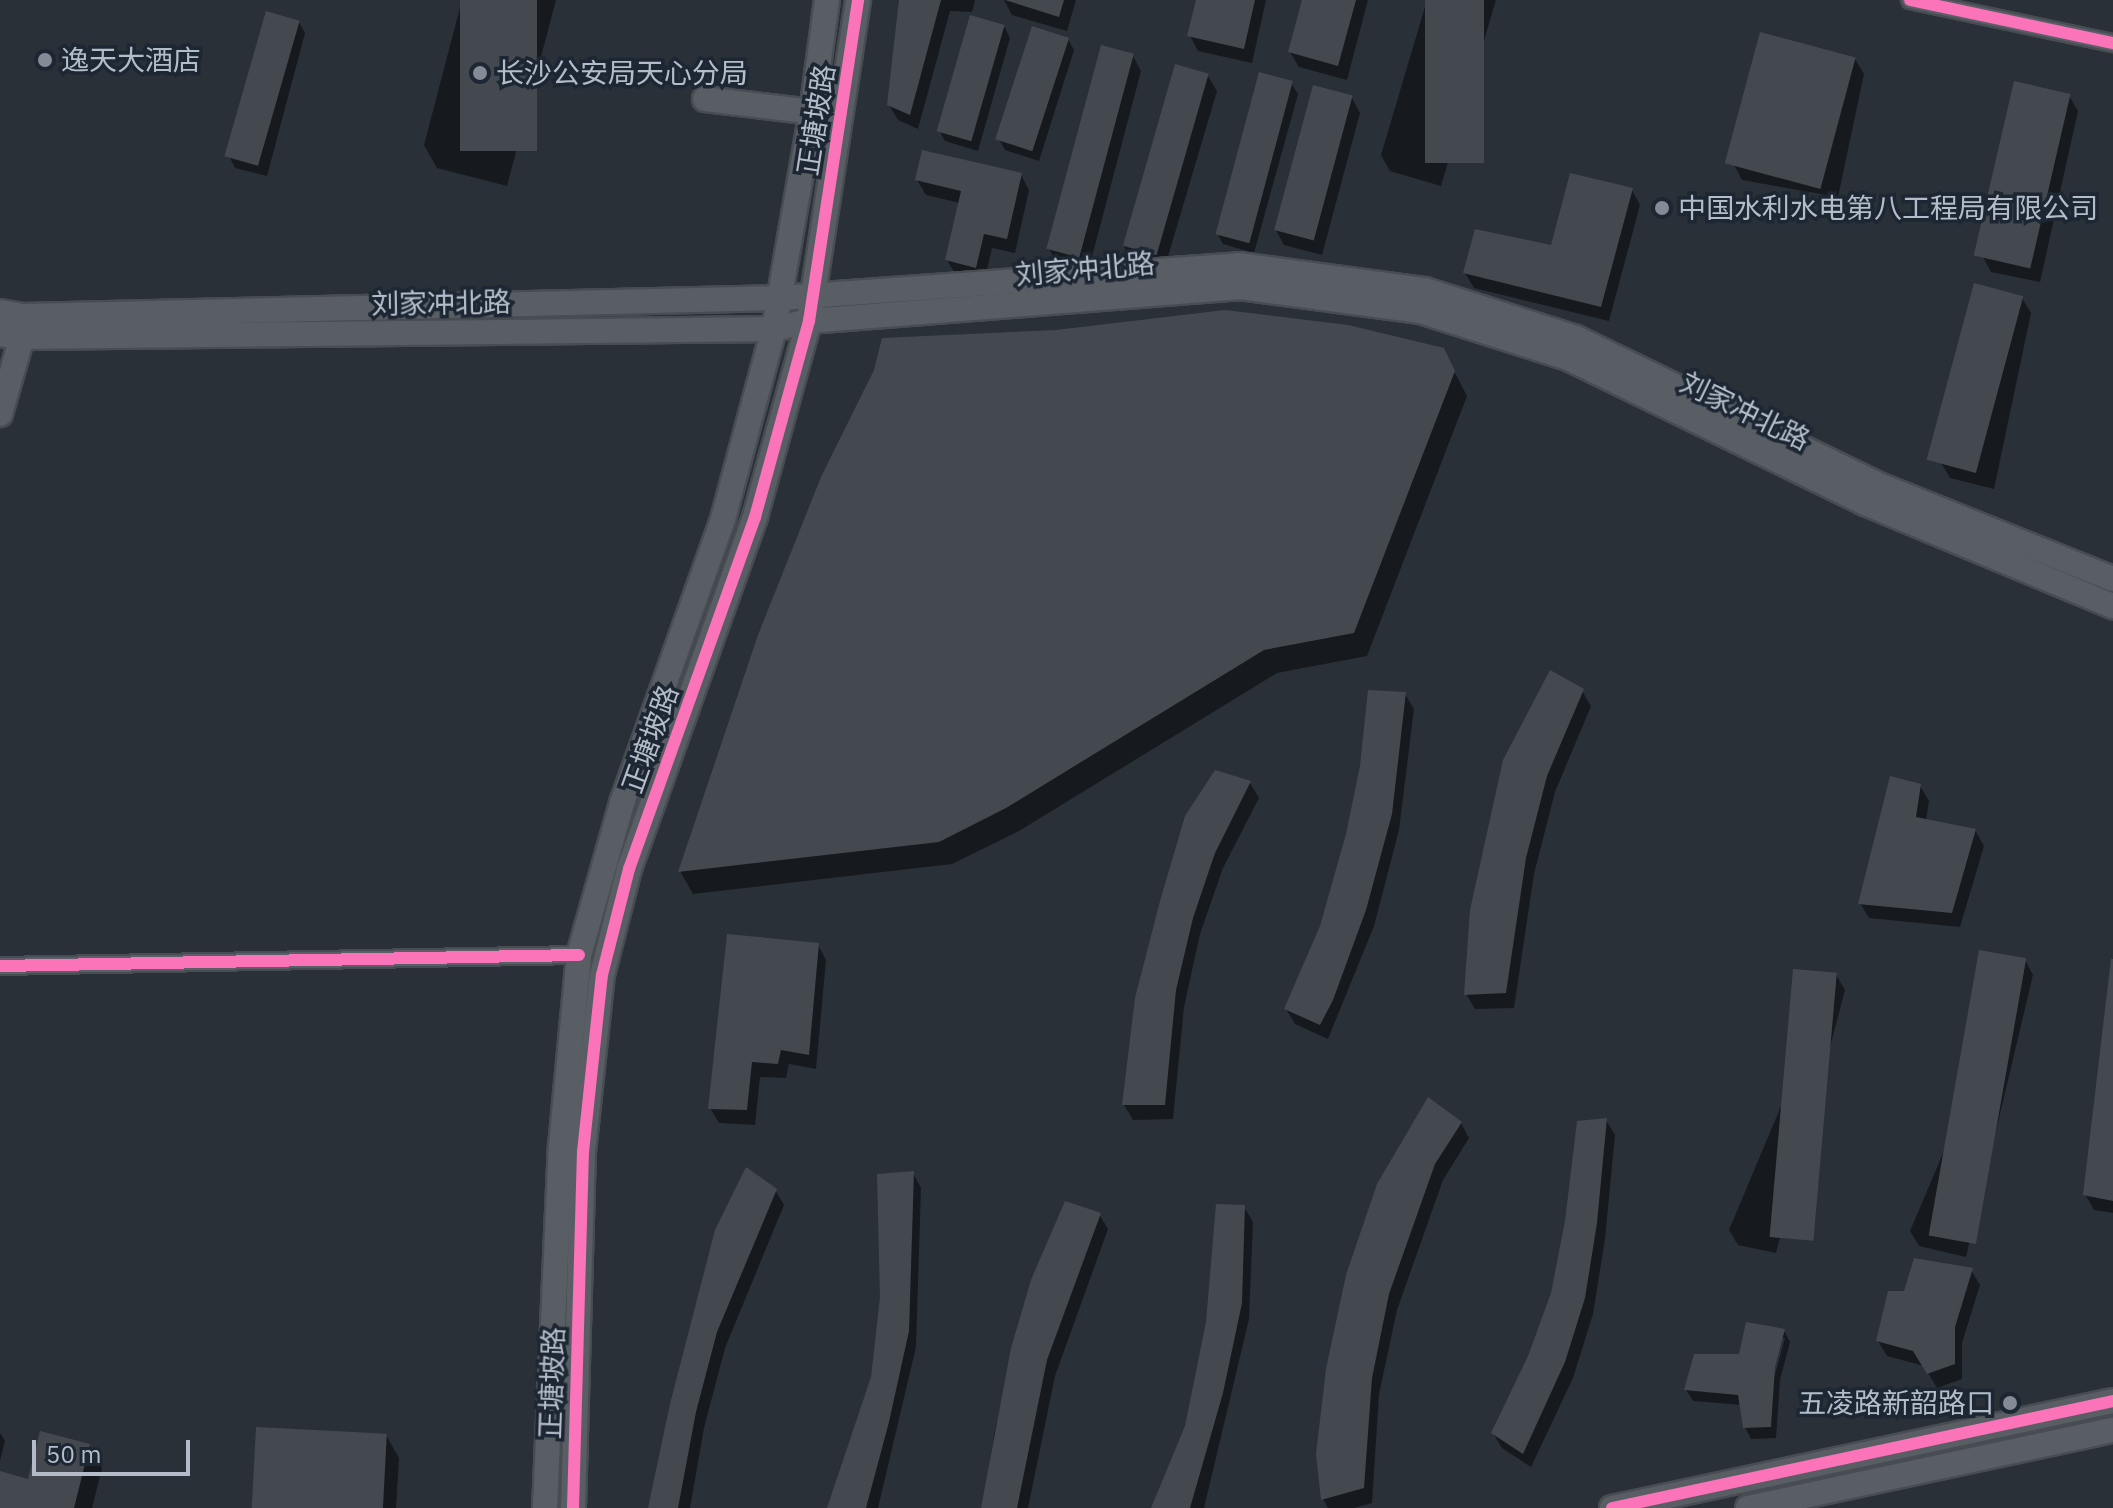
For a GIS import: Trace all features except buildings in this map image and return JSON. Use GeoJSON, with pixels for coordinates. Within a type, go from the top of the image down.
{"type":"FeatureCollection","features":[{"type":"Feature","properties":{"kind":"main road","name":"正塘坡路"},"geometry":{"type":"LineString","coordinates":[[545,1508],[561,1146],[579,955],[622,803],[723,519],[774,329],[812,112],[827,0]]}},
{"type":"Feature","properties":{"kind":"main road","name":"正塘坡路"},"geometry":{"type":"LineString","coordinates":[[573,1508],[583,1152],[602,975],[629,869],[755,517],[809,321],[858,0]]}},
{"type":"Feature","properties":{"kind":"main road"},"geometry":{"type":"LineString","coordinates":[[705,99],[812,112]]}},
{"type":"Feature","properties":{"kind":"main road","name":"刘家冲北路"},"geometry":{"type":"LineString","coordinates":[[0,312],[23,316],[780,298],[1239,265],[1425,290],[1576,338],[1874,483],[2113,579]]}},
{"type":"Feature","properties":{"kind":"main road","name":"刘家冲北路"},"geometry":{"type":"LineString","coordinates":[[11,336],[774,329],[809,321],[1239,287],[1420,311],[1568,358],[1865,503],[2113,606]]}},
{"type":"Feature","properties":{"kind":"main road"},"geometry":{"type":"LineString","coordinates":[[0,414],[11,336]]}},
{"type":"Feature","properties":{"kind":"main road"},"geometry":{"type":"LineString","coordinates":[[1612,1508],[2113,1401]]}},
{"type":"Feature","properties":{"kind":"main road"},"geometry":{"type":"LineString","coordinates":[[1748,1508],[2113,1430]]}},
{"type":"Feature","properties":{"kind":"street"},"geometry":{"type":"LineString","coordinates":[[1910,0],[2113,43]]}},
{"type":"Feature","properties":{"kind":"street"},"geometry":{"type":"LineString","coordinates":[[0,966],[579,955]]}},
{"type":"Feature","properties":{"kind":"cycle path"},"geometry":{"type":"LineString","coordinates":[[573,1508],[583,1152],[602,975],[629,869],[755,517],[809,321],[858,0]]}},
{"type":"Feature","properties":{"kind":"cycle path"},"geometry":{"type":"LineString","coordinates":[[1910,0],[2113,43]]}},
{"type":"Feature","properties":{"kind":"cycle path"},"geometry":{"type":"LineString","coordinates":[[0,966],[579,955]]}},
{"type":"Feature","properties":{"kind":"cycle path"},"geometry":{"type":"LineString","coordinates":[[1612,1508],[2113,1401]]}},
{"type":"Feature","properties":{"kind":"place","name":"逸天大酒店"},"geometry":{"type":"Point","coordinates":[45,60]}},
{"type":"Feature","properties":{"kind":"place","name":"长沙公安局天心分局"},"geometry":{"type":"Point","coordinates":[480,73]}},
{"type":"Feature","properties":{"kind":"place","name":"中国水利水电第八工程局有限公司"},"geometry":{"type":"Point","coordinates":[1662,208]}},
{"type":"Feature","properties":{"kind":"place","name":"五凌路新韶路口"},"geometry":{"type":"Point","coordinates":[2010,1403]}}]}
